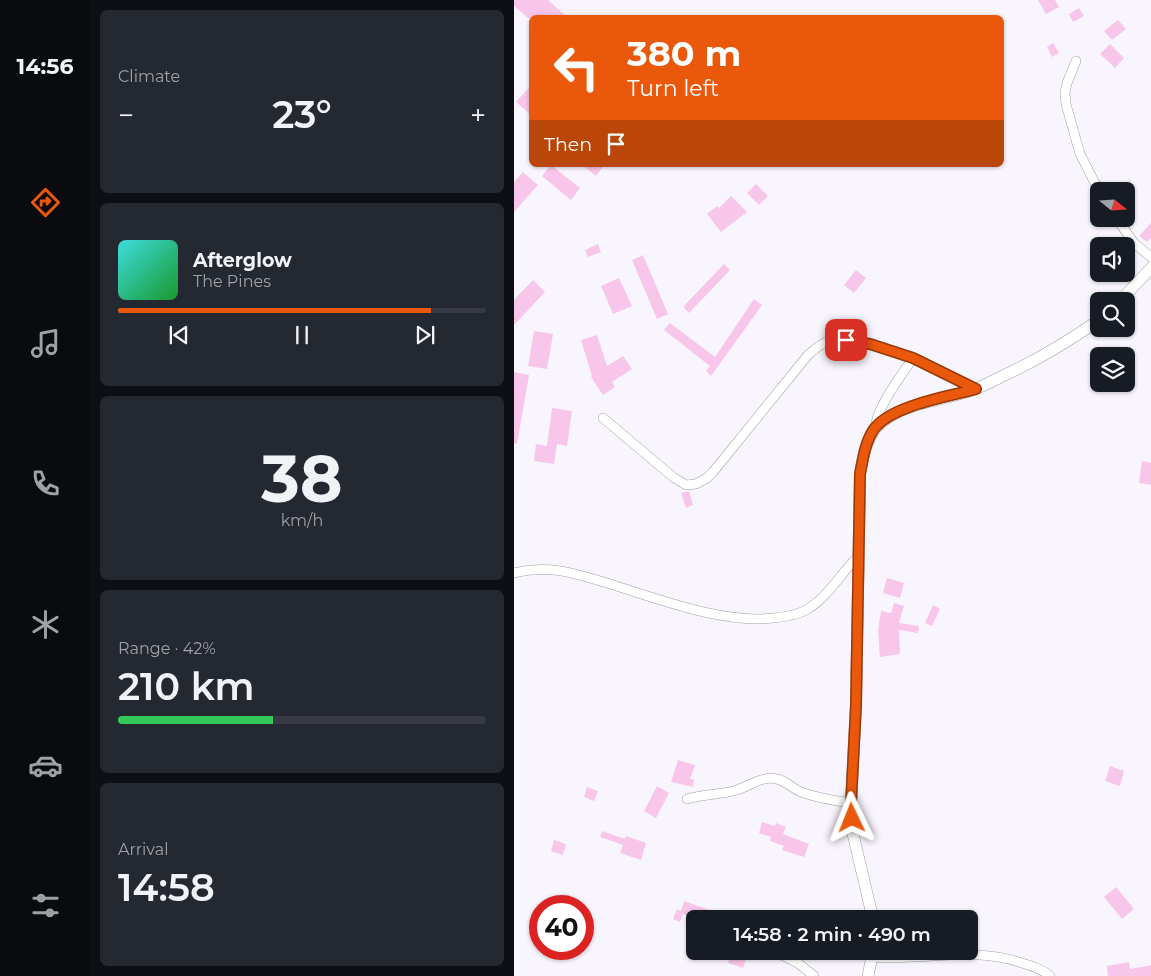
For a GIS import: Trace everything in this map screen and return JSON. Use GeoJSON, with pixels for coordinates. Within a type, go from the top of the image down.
{"type":"FeatureCollection","features":[{"type":"Feature","properties":{"kind":"street"},"geometry":{"type":"LineString","coordinates":[[1076,61],[1067,83],[1065,93],[1066,104],[1080,154],[1094,182]]}},
{"type":"Feature","properties":{"kind":"street"},"geometry":{"type":"LineString","coordinates":[[1123,228],[1134,243],[1151,258]]}},
{"type":"Feature","properties":{"kind":"street"},"geometry":{"type":"LineString","coordinates":[[1128,292],[1151,267]]}},
{"type":"Feature","properties":{"kind":"street"},"geometry":{"type":"LineString","coordinates":[[874,429],[888,418],[904,410],[976,389],[1036,360],[1068,342],[1090,326]]}},
{"type":"Feature","properties":{"kind":"street"},"geometry":{"type":"LineString","coordinates":[[603,418],[673,477],[686,484],[696,484],[713,472],[808,355],[818,346],[828,342],[846,340],[870,344],[913,358],[976,389]]}},
{"type":"Feature","properties":{"kind":"street"},"geometry":{"type":"LineString","coordinates":[[871,910],[853,834],[851,803],[856,705],[860,474],[864,454],[879,411],[913,358]]}},
{"type":"Feature","properties":{"kind":"street"},"geometry":{"type":"LineString","coordinates":[[514,573],[531,569],[554,569],[707,612],[734,618],[762,619],[805,611],[820,601],[846,568],[859,556]]}},
{"type":"Feature","properties":{"kind":"street"},"geometry":{"type":"LineString","coordinates":[[687,798],[725,793],[766,778],[776,778],[785,781],[802,792],[851,803]]}},
{"type":"Feature","properties":{"kind":"street"},"geometry":{"type":"LineString","coordinates":[[978,954],[1012,960],[1040,969],[1050,976]]}},
{"type":"Feature","properties":{"kind":"street"},"geometry":{"type":"LineString","coordinates":[[792,960],[814,976]]}},
{"type":"Feature","properties":{"kind":"street"},"geometry":{"type":"LineString","coordinates":[[868,976],[872,960]]}},
{"type":"Feature","properties":{"kind":"building"},"geometry":{"type":"Polygon","coordinates":[[[514,0],[548,0],[565,15],[529,15],[528,18],[514,6],[514,0]]]}},
{"type":"Feature","properties":{"kind":"building"},"geometry":{"type":"Polygon","coordinates":[[[1038,0],[1055,0],[1059,7],[1046,14],[1038,0]]]}},
{"type":"Feature","properties":{"kind":"building"},"geometry":{"type":"Polygon","coordinates":[[[1079,8],[1084,16],[1073,22],[1069,14],[1079,8]]]}},
{"type":"Feature","properties":{"kind":"building"},"geometry":{"type":"Polygon","coordinates":[[[1118,20],[1126,29],[1112,40],[1104,31],[1118,20]]]}},
{"type":"Feature","properties":{"kind":"building"},"geometry":{"type":"Polygon","coordinates":[[[1053,43],[1059,53],[1052,57],[1047,47],[1053,43]]]}},
{"type":"Feature","properties":{"kind":"building"},"geometry":{"type":"Polygon","coordinates":[[[1110,44],[1124,58],[1115,68],[1100,54],[1110,44]]]}},
{"type":"Feature","properties":{"kind":"building"},"geometry":{"type":"Polygon","coordinates":[[[529,87],[529,113],[516,102],[529,87]]]}},
{"type":"Feature","properties":{"kind":"building"},"geometry":{"type":"Polygon","coordinates":[[[549,167],[554,167],[580,188],[571,200],[542,176],[549,167]]]}},
{"type":"Feature","properties":{"kind":"building"},"geometry":{"type":"Polygon","coordinates":[[[585,167],[603,167],[596,176],[585,167]]]}},
{"type":"Feature","properties":{"kind":"building"},"geometry":{"type":"Polygon","coordinates":[[[523,172],[538,185],[514,212],[514,182],[523,172]]]}},
{"type":"Feature","properties":{"kind":"building"},"geometry":{"type":"Polygon","coordinates":[[[756,184],[768,196],[759,205],[747,193],[756,184]]]}},
{"type":"Feature","properties":{"kind":"building"},"geometry":{"type":"Polygon","coordinates":[[[731,196],[747,212],[721,232],[707,214],[717,206],[719,208],[731,196]]]}},
{"type":"Feature","properties":{"kind":"building"},"geometry":{"type":"Polygon","coordinates":[[[1152,222],[1152,237],[1147,242],[1139,236],[1152,222]]]}},
{"type":"Feature","properties":{"kind":"building"},"geometry":{"type":"Polygon","coordinates":[[[598,244],[601,252],[588,257],[585,250],[598,244]]]}},
{"type":"Feature","properties":{"kind":"building"},"geometry":{"type":"Polygon","coordinates":[[[643,255],[668,314],[657,319],[632,260],[643,255]]]}},
{"type":"Feature","properties":{"kind":"building"},"geometry":{"type":"Polygon","coordinates":[[[724,264],[730,270],[689,313],[684,308],[686,306],[683,307],[724,264]]]}},
{"type":"Feature","properties":{"kind":"building"},"geometry":{"type":"Polygon","coordinates":[[[856,270],[866,278],[854,293],[844,285],[856,270]]]}},
{"type":"Feature","properties":{"kind":"building"},"geometry":{"type":"Polygon","coordinates":[[[619,278],[632,306],[613,314],[601,286],[619,278]]]}},
{"type":"Feature","properties":{"kind":"building"},"geometry":{"type":"Polygon","coordinates":[[[533,280],[545,292],[514,325],[514,300],[533,280]]]}},
{"type":"Feature","properties":{"kind":"building"},"geometry":{"type":"Polygon","coordinates":[[[754,299],[762,305],[711,376],[706,371],[710,366],[664,330],[670,323],[715,357],[754,299]]]}},
{"type":"Feature","properties":{"kind":"building"},"geometry":{"type":"Polygon","coordinates":[[[534,331],[553,334],[547,369],[528,366],[534,331]]]}},
{"type":"Feature","properties":{"kind":"building"},"geometry":{"type":"Polygon","coordinates":[[[597,335],[607,366],[623,356],[632,369],[612,382],[615,387],[603,395],[591,377],[581,340],[597,335]]]}},
{"type":"Feature","properties":{"kind":"building"},"geometry":{"type":"Polygon","coordinates":[[[514,372],[529,375],[517,444],[514,443],[514,372]]]}},
{"type":"Feature","properties":{"kind":"building"},"geometry":{"type":"Polygon","coordinates":[[[552,408],[572,411],[567,446],[557,444],[554,464],[534,461],[536,444],[547,446],[552,408]]]}},
{"type":"Feature","properties":{"kind":"building"},"geometry":{"type":"Polygon","coordinates":[[[1142,461],[1152,463],[1152,485],[1139,483],[1142,461]]]}},
{"type":"Feature","properties":{"kind":"building"},"geometry":{"type":"Polygon","coordinates":[[[689,491],[693,505],[686,508],[681,493],[689,491]]]}},
{"type":"Feature","properties":{"kind":"building"},"geometry":{"type":"Polygon","coordinates":[[[887,578],[904,583],[900,598],[883,593],[887,578]]]}},
{"type":"Feature","properties":{"kind":"building"},"geometry":{"type":"Polygon","coordinates":[[[894,603],[904,606],[899,623],[919,626],[918,633],[899,630],[900,654],[880,657],[878,631],[881,611],[891,613],[894,603]]]}},
{"type":"Feature","properties":{"kind":"building"},"geometry":{"type":"Polygon","coordinates":[[[933,605],[940,609],[932,626],[925,623],[933,605]]]}},
{"type":"Feature","properties":{"kind":"building"},"geometry":{"type":"Polygon","coordinates":[[[678,760],[695,765],[690,779],[694,780],[693,787],[671,782],[678,760]]]}},
{"type":"Feature","properties":{"kind":"building"},"geometry":{"type":"Polygon","coordinates":[[[1110,766],[1124,771],[1120,786],[1105,781],[1110,766]]]}},
{"type":"Feature","properties":{"kind":"building"},"geometry":{"type":"Polygon","coordinates":[[[657,786],[669,793],[656,818],[644,811],[657,786]]]}},
{"type":"Feature","properties":{"kind":"building"},"geometry":{"type":"Polygon","coordinates":[[[587,787],[598,791],[594,801],[584,797],[587,787]]]}},
{"type":"Feature","properties":{"kind":"building"},"geometry":{"type":"Polygon","coordinates":[[[762,822],[775,826],[776,823],[786,827],[783,834],[809,844],[804,857],[782,850],[784,846],[770,841],[771,837],[759,833],[762,822]]]}},
{"type":"Feature","properties":{"kind":"building"},"geometry":{"type":"Polygon","coordinates":[[[602,831],[625,839],[626,836],[646,843],[641,860],[620,853],[623,845],[600,837],[602,831]]]}},
{"type":"Feature","properties":{"kind":"building"},"geometry":{"type":"Polygon","coordinates":[[[554,840],[566,844],[563,855],[551,851],[554,840]]]}},
{"type":"Feature","properties":{"kind":"building"},"geometry":{"type":"Polygon","coordinates":[[[1116,887],[1134,909],[1122,919],[1104,897],[1116,887]]]}},
{"type":"Feature","properties":{"kind":"building"},"geometry":{"type":"Polygon","coordinates":[[[684,901],[709,910],[686,910],[686,915],[683,914],[680,922],[673,919],[677,909],[681,911],[684,901]]]}},
{"type":"Feature","properties":{"kind":"building"},"geometry":{"type":"Polygon","coordinates":[[[729,960],[745,960],[743,968],[728,963],[729,960]]]}},
{"type":"Feature","properties":{"kind":"building"},"geometry":{"type":"Polygon","coordinates":[[[1129,962],[1130,969],[1152,965],[1152,976],[1108,976],[1107,966],[1129,962]]]}},
{"type":"Feature","properties":{"kind":"route"},"geometry":{"type":"LineString","coordinates":[[846,340],[892,350],[913,358],[976,389],[913,406],[894,414],[874,429],[864,454],[860,474],[852,818]]}}]}
